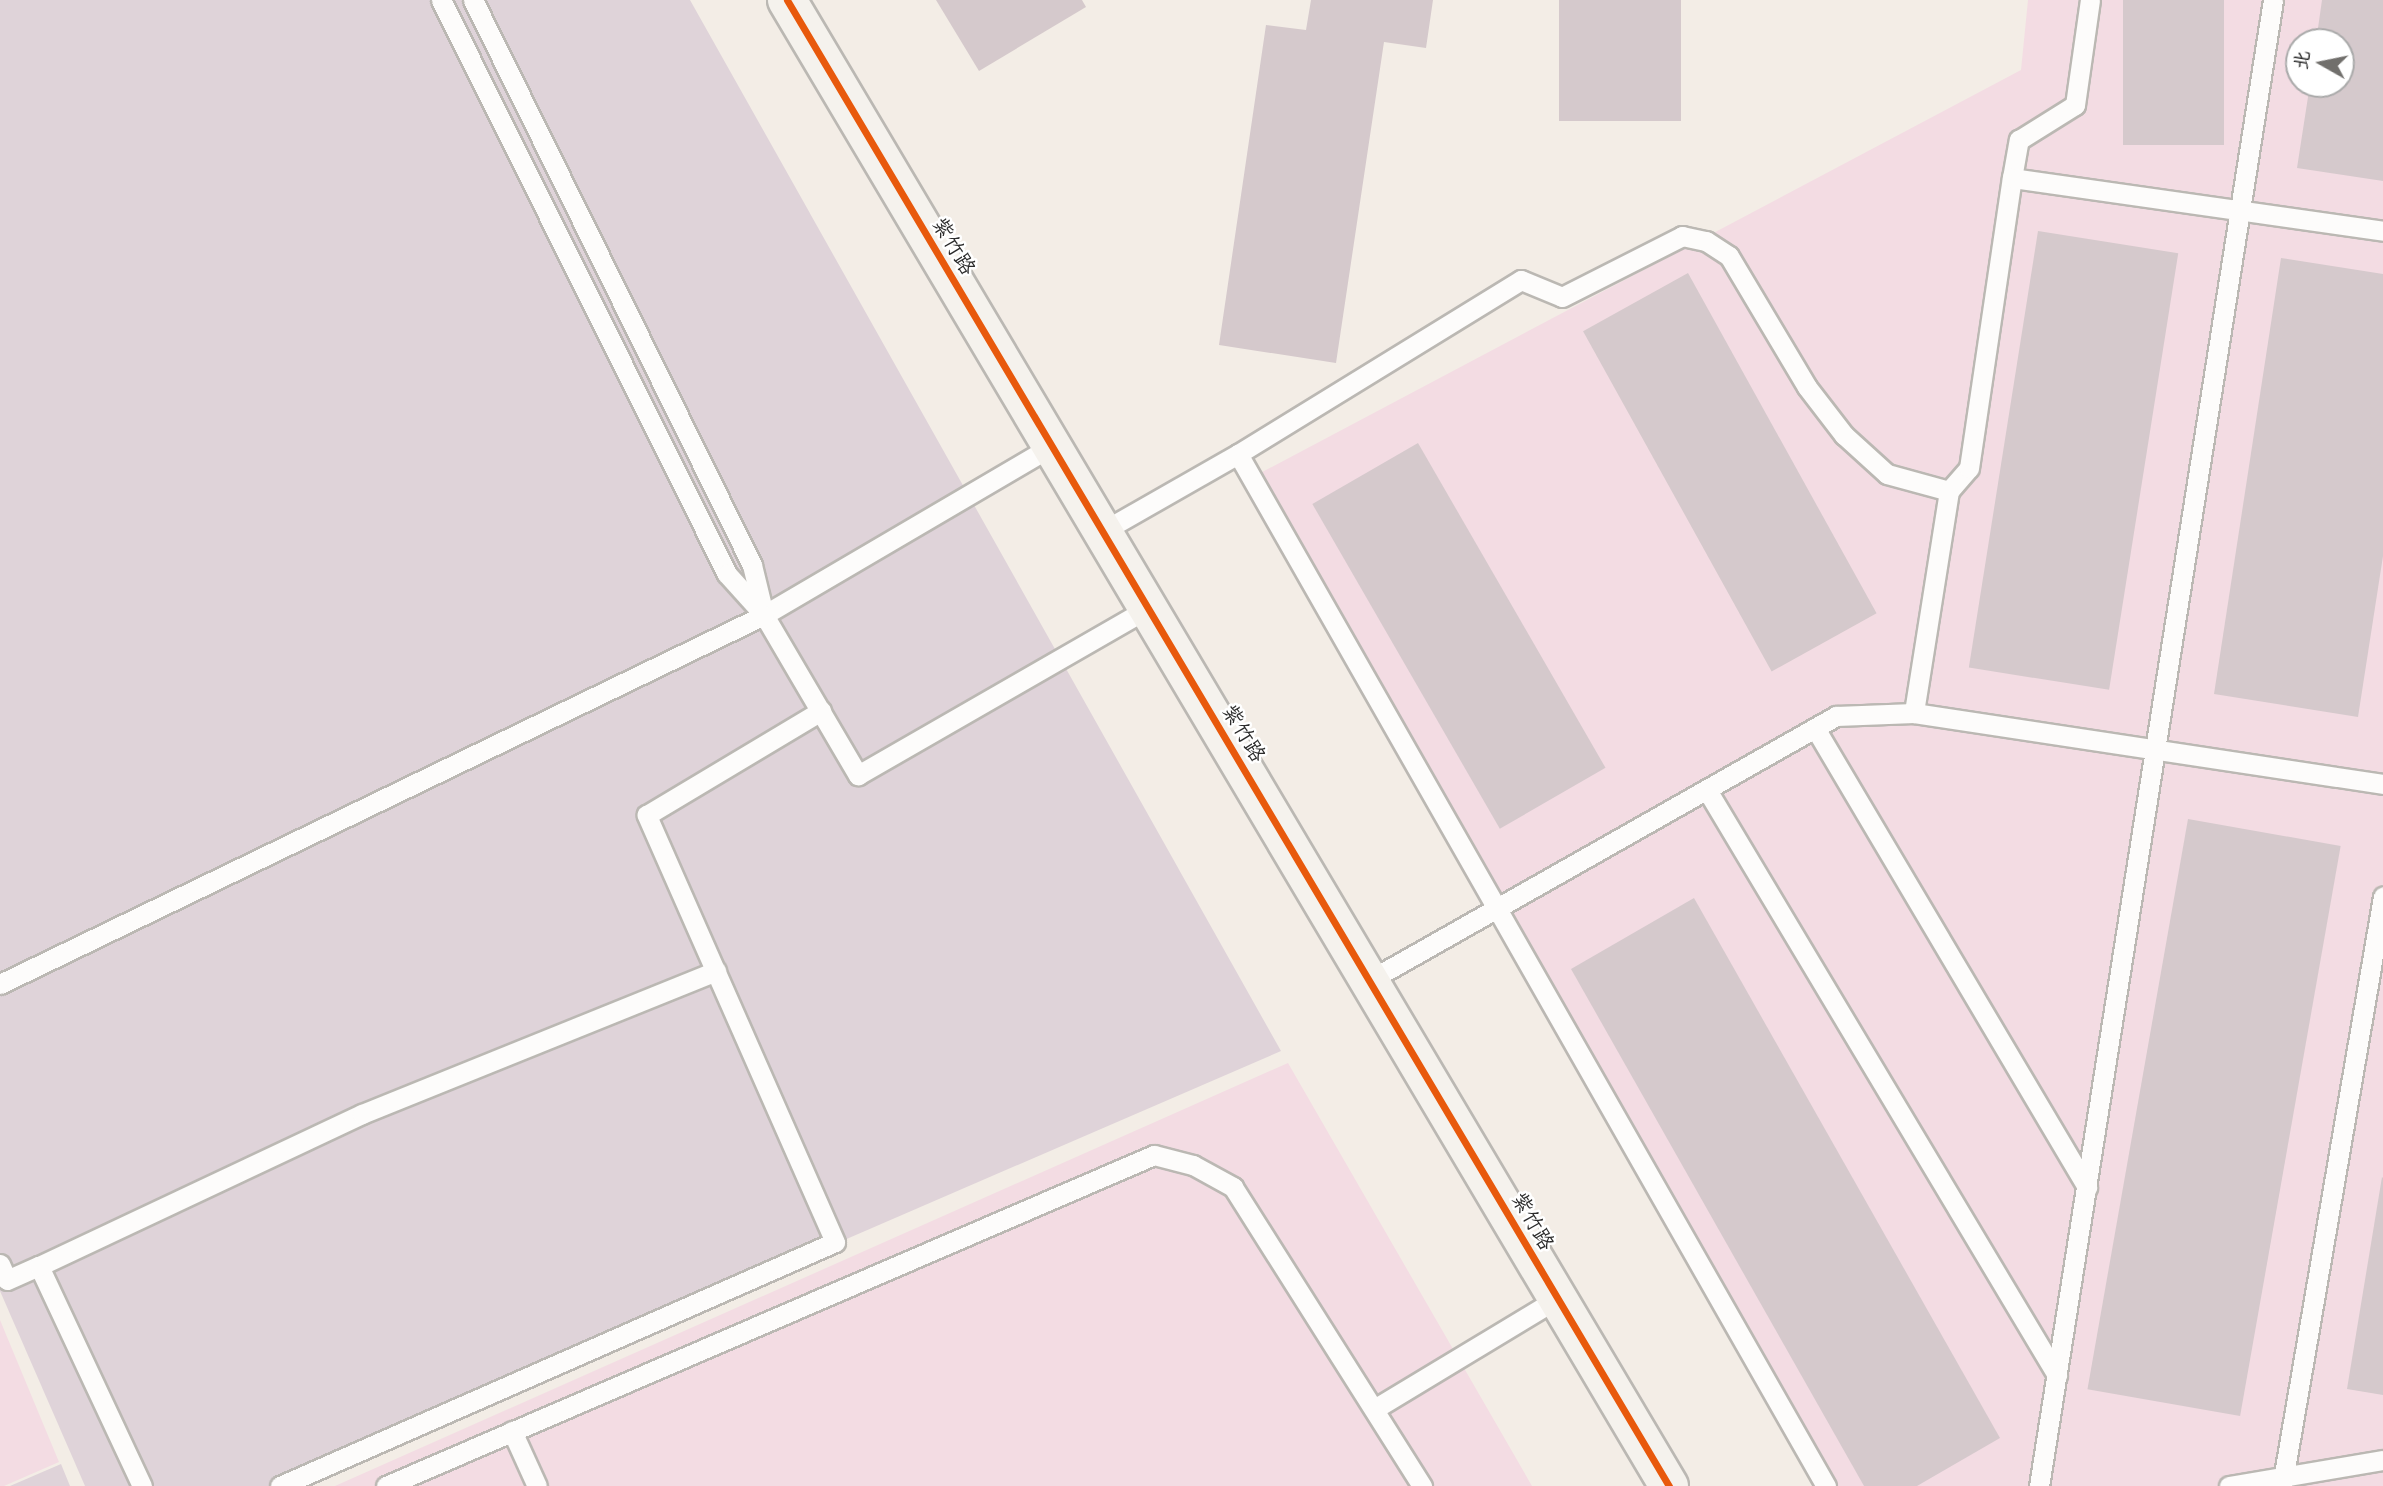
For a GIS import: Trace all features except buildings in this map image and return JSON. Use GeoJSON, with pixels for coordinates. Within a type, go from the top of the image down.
{"type":"FeatureCollection","features":[{"type":"Feature","properties":{"kind":"street","name":"紫竹路"},"geometry":{"type":"LineString","coordinates":[[787,0],[1669,1486]]}},
{"type":"Feature","properties":{"kind":"lane"},"geometry":{"type":"LineString","coordinates":[[441,0],[727,574],[764,615],[858,775],[1149,608]]}},
{"type":"Feature","properties":{"kind":"lane"},"geometry":{"type":"LineString","coordinates":[[473,0],[752,565],[764,615]]}},
{"type":"Feature","properties":{"kind":"lane"},"geometry":{"type":"LineString","coordinates":[[1914,712],[1949,491],[1969,468],[2019,140],[2075,104],[2090,0]]}},
{"type":"Feature","properties":{"kind":"lane"},"geometry":{"type":"LineString","coordinates":[[2039,1486],[2158,749],[2273,0]]}},
{"type":"Feature","properties":{"kind":"lane"},"geometry":{"type":"LineString","coordinates":[[2012,178],[2383,231]]}},
{"type":"Feature","properties":{"kind":"lane"},"geometry":{"type":"LineString","coordinates":[[1103,531],[1238,454],[1521,280],[1562,298],[1682,236],[1729,256],[1807,387],[1844,435],[1887,474],[1949,491]]}},
{"type":"Feature","properties":{"kind":"lane"},"geometry":{"type":"LineString","coordinates":[[0,984],[764,615],[1052,446]]}},
{"type":"Feature","properties":{"kind":"lane"},"geometry":{"type":"LineString","coordinates":[[1238,454],[1495,912],[1826,1486]]}},
{"type":"Feature","properties":{"kind":"lane"},"geometry":{"type":"LineString","coordinates":[[280,1486],[835,1242],[647,815],[821,711]]}},
{"type":"Feature","properties":{"kind":"lane"},"geometry":{"type":"LineString","coordinates":[[1370,980],[1495,912],[1836,716],[1914,712],[2383,784]]}},
{"type":"Feature","properties":{"kind":"lane"},"geometry":{"type":"LineString","coordinates":[[1815,728],[2087,1186]]}},
{"type":"Feature","properties":{"kind":"lane"},"geometry":{"type":"LineString","coordinates":[[1707,790],[2057,1375]]}},
{"type":"Feature","properties":{"kind":"lane"},"geometry":{"type":"LineString","coordinates":[[2282,1481],[2383,897]]}},
{"type":"Feature","properties":{"kind":"lane"},"geometry":{"type":"LineString","coordinates":[[0,1264],[7,1280],[362,1114],[716,971]]}},
{"type":"Feature","properties":{"kind":"lane"},"geometry":{"type":"LineString","coordinates":[[386,1486],[1154,1155],[1193,1165],[1233,1187],[1376,1408],[1422,1486]]}},
{"type":"Feature","properties":{"kind":"lane"},"geometry":{"type":"LineString","coordinates":[[39,1266],[142,1486]]}},
{"type":"Feature","properties":{"kind":"lane"},"geometry":{"type":"LineString","coordinates":[[1376,1408],[1558,1298]]}},
{"type":"Feature","properties":{"kind":"lane"},"geometry":{"type":"LineString","coordinates":[[512,1431],[537,1486]]}},
{"type":"Feature","properties":{"kind":"lane"},"geometry":{"type":"LineString","coordinates":[[2229,1486],[2282,1481],[2383,1460]]}},
{"type":"Feature","properties":{"kind":"shaded area"},"geometry":{"type":"Polygon","coordinates":[[[0,0],[690,0],[1281,1051],[276,1486],[85,1486],[0,1291],[0,0]]]}},
{"type":"Feature","properties":{"kind":"shaded area"},"geometry":{"type":"Polygon","coordinates":[[[2028,0],[2383,0],[2383,1486],[1822,1486],[1251,478],[2021,70],[2028,0]]]}},
{"type":"Feature","properties":{"kind":"shaded area"},"geometry":{"type":"Polygon","coordinates":[[[1288,1063],[1532,1486],[335,1486],[1288,1063]]]}},
{"type":"Feature","properties":{"kind":"shaded area"},"geometry":{"type":"Polygon","coordinates":[[[0,1320],[59,1462],[4,1486],[0,1486],[0,1320]]]}},
{"type":"Feature","properties":{"kind":"shaded area"},"geometry":{"type":"Polygon","coordinates":[[[61,1464],[70,1486],[10,1486],[61,1464]]]}},
{"type":"Feature","properties":{"kind":"cycle path"},"geometry":{"type":"LineString","coordinates":[[787,0],[1669,1486]]}}]}
